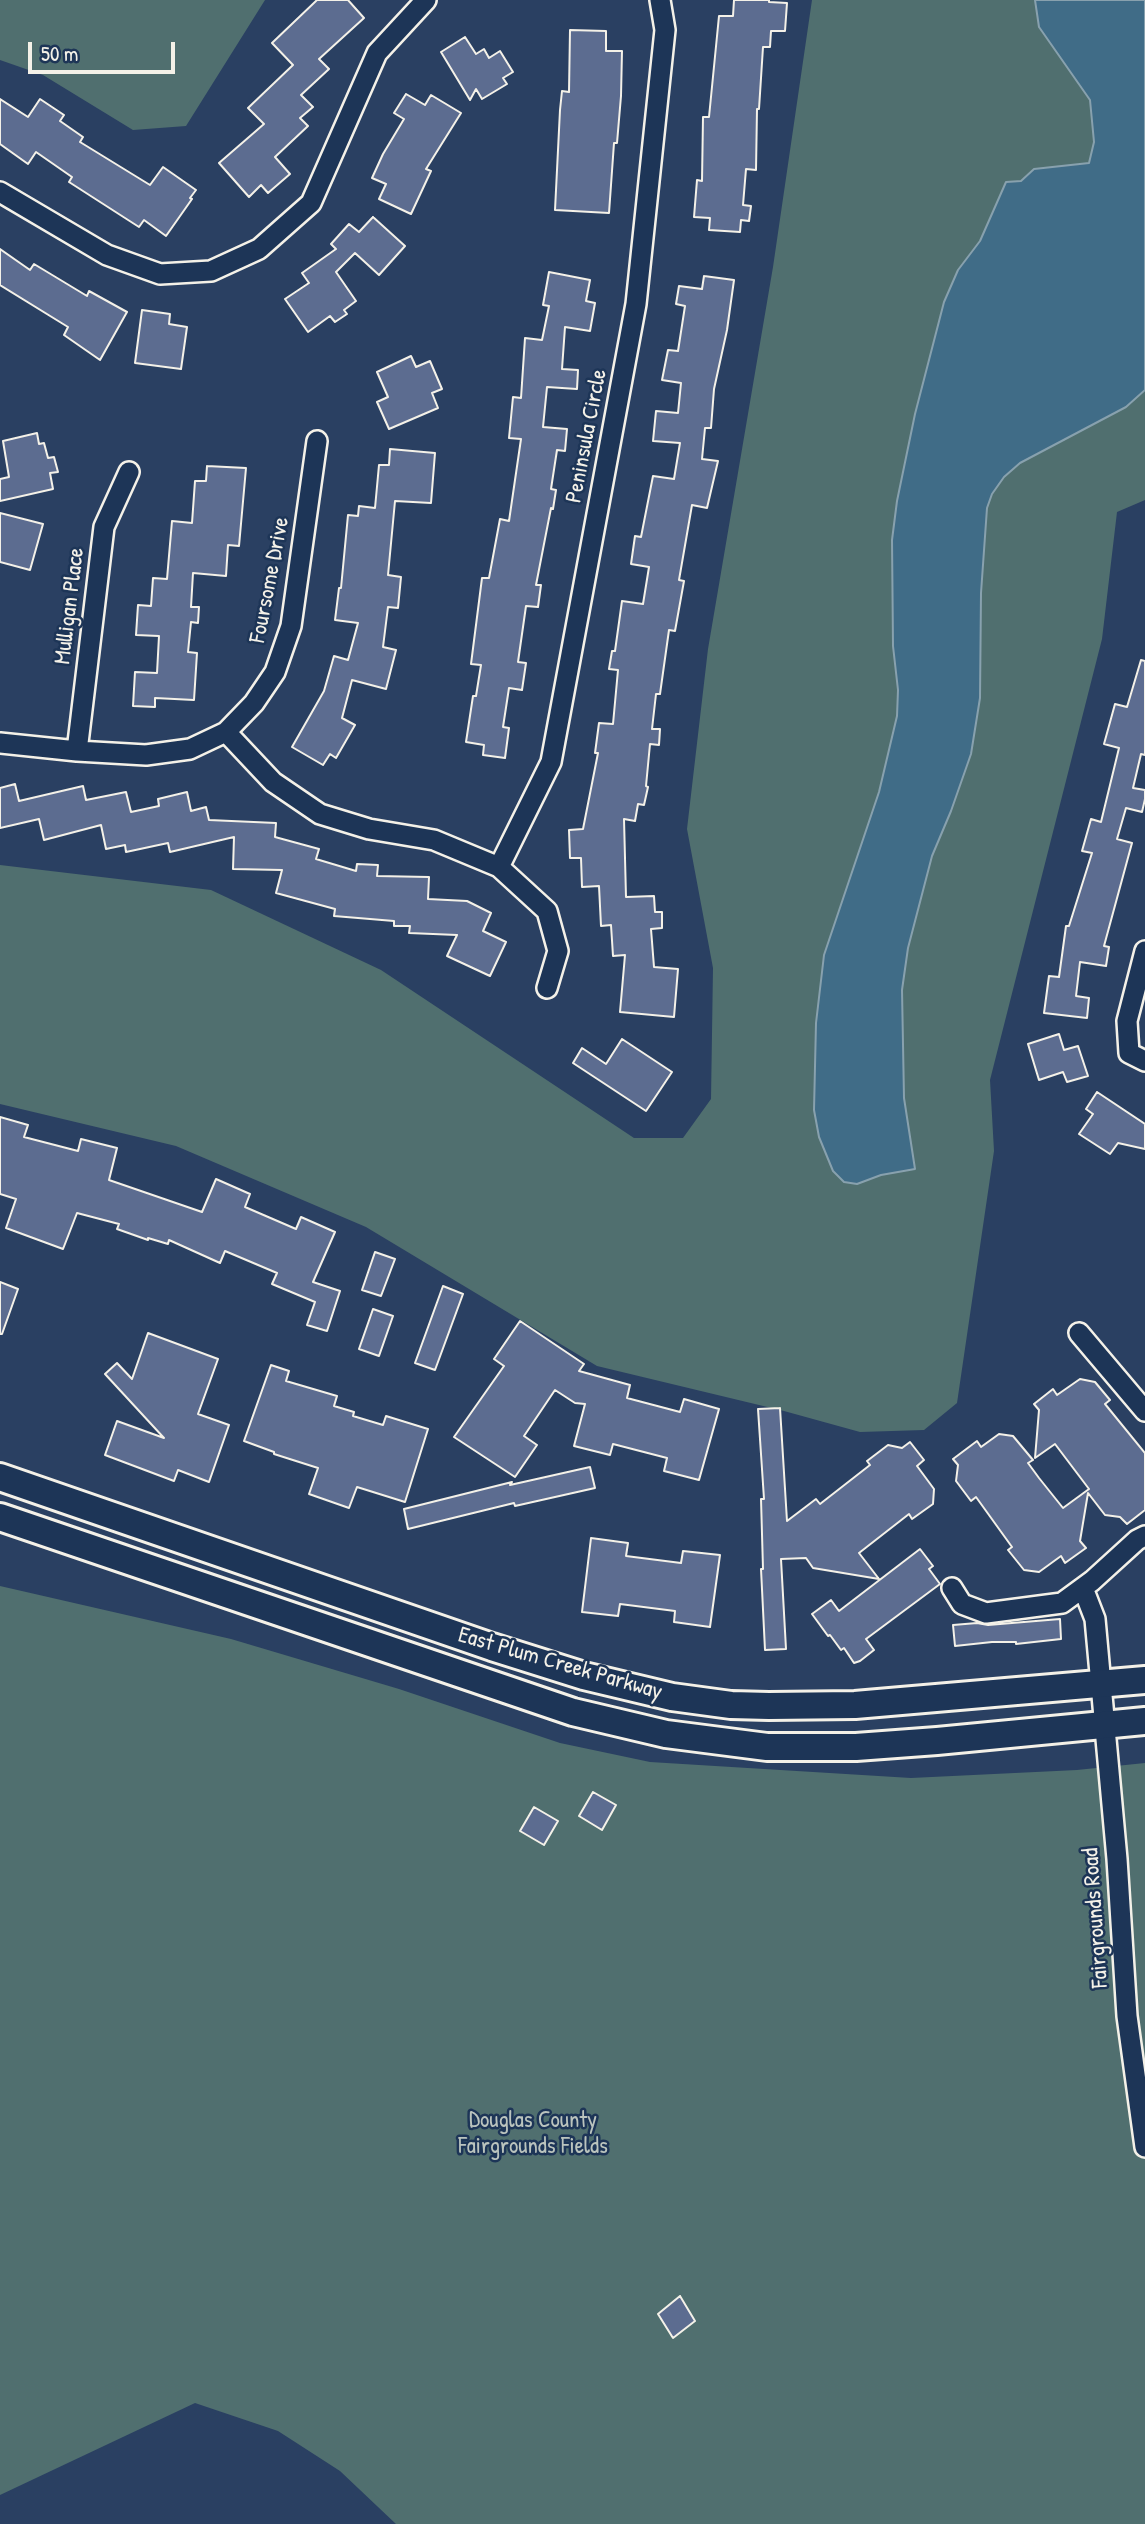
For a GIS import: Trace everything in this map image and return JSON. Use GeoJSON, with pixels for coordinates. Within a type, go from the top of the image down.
{"type":"FeatureCollection","features":[{"type":"Feature","properties":{"kind":"main road","name":"East Plum Creek Parkway"},"geometry":{"type":"LineString","coordinates":[[0,1477],[492,1647],[584,1676],[672,1697],[731,1705],[843,1705],[1145,1680]]}},
{"type":"Feature","properties":{"kind":"main road","name":"East Plum Creek Parkway"},"geometry":{"type":"LineString","coordinates":[[0,1517],[573,1712],[666,1734],[767,1747],[856,1747],[1145,1721]]}},
{"type":"Feature","properties":{"kind":"street"},"geometry":{"type":"LineString","coordinates":[[0,192],[107,256],[160,274],[211,271],[258,249],[311,203],[377,52],[426,0]]}},
{"type":"Feature","properties":{"kind":"street","name":"Peninsula Circle"},"geometry":{"type":"LineString","coordinates":[[499,867],[551,762],[636,304],[665,30],[660,0]]}},
{"type":"Feature","properties":{"kind":"street","name":"Foursome Drive"},"geometry":{"type":"LineString","coordinates":[[0,743],[146,755],[190,749],[226,732],[254,704],[275,672],[291,626],[317,441]]}},
{"type":"Feature","properties":{"kind":"street","name":"Mulligan Place"},"geometry":{"type":"LineString","coordinates":[[77,751],[104,527],[129,472]]}},
{"type":"Feature","properties":{"kind":"street"},"geometry":{"type":"LineString","coordinates":[[226,732],[273,782],[320,814],[369,829],[434,840],[499,867],[547,911],[558,951],[547,988]]}},
{"type":"Feature","properties":{"kind":"street"},"geometry":{"type":"LineString","coordinates":[[1137,1057],[1127,1021],[1145,951]]}},
{"type":"Feature","properties":{"kind":"street"},"geometry":{"type":"LineString","coordinates":[[1079,1333],[1145,1411]]}},
{"type":"Feature","properties":{"kind":"street"},"geometry":{"type":"LineString","coordinates":[[951,1588],[962,1604],[986,1613],[1062,1603],[1083,1588],[1137,1539],[1145,1536]]}},
{"type":"Feature","properties":{"kind":"street","name":"Fairgrounds Road"},"geometry":{"type":"LineString","coordinates":[[1083,1588],[1095,1619],[1117,1859],[1126,2005],[1145,2147]]}},
{"type":"Feature","properties":{"kind":"green space"},"geometry":{"type":"Polygon","coordinates":[[[0,0],[265,0],[186,126],[133,130],[43,75],[0,60],[0,0]]]}},
{"type":"Feature","properties":{"kind":"green space"},"geometry":{"type":"Polygon","coordinates":[[[812,0],[1145,0],[1145,500],[1117,512],[1102,639],[990,1080],[994,1151],[957,1403],[924,1430],[860,1432],[597,1366],[366,1227],[176,1146],[0,1104],[0,865],[211,890],[381,970],[634,1138],[683,1138],[711,1099],[713,968],[687,829],[708,649],[773,267],[812,0]]]}},
{"type":"Feature","properties":{"kind":"green space","name":"Douglas County Fairgrounds Fields"},"geometry":{"type":"Polygon","coordinates":[[[0,1586],[231,1639],[399,1689],[560,1743],[650,1762],[911,1778],[1077,1770],[1145,1763],[1145,2524],[396,2524],[340,2471],[278,2431],[195,2403],[0,2495],[0,1586]]]}},
{"type":"Feature","properties":{"kind":"water"},"geometry":{"type":"Polygon","coordinates":[[[1035,0],[1145,0],[1145,390],[1126,407],[1020,463],[1004,477],[992,494],[987,508],[981,593],[980,698],[971,754],[932,856],[908,948],[902,990],[904,1098],[915,1169],[881,1175],[857,1184],[844,1182],[833,1171],[819,1137],[814,1110],[816,1023],[824,955],[879,792],[897,716],[892,540],[915,414],[944,302],[958,270],[980,241],[1006,182],[1021,181],[1034,169],[1089,163],[1094,142],[1090,100],[1039,27],[1035,0]]]}},
{"type":"Feature","properties":{"kind":"building"},"geometry":{"type":"Polygon","coordinates":[[[317,0],[348,0],[364,18],[319,59],[329,69],[301,95],[313,107],[300,118],[308,126],[275,157],[290,174],[268,193],[261,185],[249,197],[219,163],[264,124],[248,108],[293,65],[272,43],[317,0]]]}},
{"type":"Feature","properties":{"kind":"building"},"geometry":{"type":"Polygon","coordinates":[[[734,0],[787,3],[785,31],[771,31],[770,47],[763,47],[757,109],[756,170],[746,169],[743,205],[751,206],[749,221],[741,220],[740,232],[709,230],[710,218],[694,217],[697,180],[702,181],[703,117],[709,117],[719,16],[733,16],[734,0]]]}},
{"type":"Feature","properties":{"kind":"building"},"geometry":{"type":"Polygon","coordinates":[[[570,30],[606,31],[606,51],[622,51],[621,96],[617,143],[614,143],[609,213],[555,210],[562,91],[569,92],[570,30]]]}},
{"type":"Feature","properties":{"kind":"building"},"geometry":{"type":"Polygon","coordinates":[[[465,37],[476,54],[484,49],[489,58],[500,51],[513,72],[503,78],[507,84],[482,99],[476,89],[470,100],[441,52],[465,37]]]}},
{"type":"Feature","properties":{"kind":"building"},"geometry":{"type":"Polygon","coordinates":[[[406,94],[425,105],[431,95],[461,113],[426,169],[431,171],[411,214],[379,199],[386,184],[372,178],[404,119],[394,113],[406,94]]]}},
{"type":"Feature","properties":{"kind":"building"},"geometry":{"type":"Polygon","coordinates":[[[0,99],[28,117],[40,99],[64,115],[60,121],[83,137],[80,142],[150,185],[163,167],[196,190],[190,198],[192,199],[166,236],[144,220],[139,227],[69,182],[72,177],[36,152],[28,164],[0,144],[0,99]]]}},
{"type":"Feature","properties":{"kind":"building"},"geometry":{"type":"Polygon","coordinates":[[[373,217],[405,246],[379,275],[355,253],[336,272],[356,301],[344,310],[347,314],[335,322],[330,316],[308,332],[285,299],[309,283],[302,273],[336,249],[331,244],[349,224],[359,232],[373,217]]]}},
{"type":"Feature","properties":{"kind":"building"},"geometry":{"type":"Polygon","coordinates":[[[0,249],[30,270],[34,264],[87,296],[89,291],[127,312],[100,360],[64,335],[68,327],[0,285],[0,249]]]}},
{"type":"Feature","properties":{"kind":"building"},"geometry":{"type":"Polygon","coordinates":[[[549,272],[590,280],[586,301],[595,303],[590,331],[565,327],[562,369],[578,370],[577,389],[547,387],[543,427],[567,429],[565,451],[557,450],[551,489],[556,490],[536,585],[541,585],[538,607],[526,606],[518,662],[526,663],[522,690],[509,688],[503,727],[509,728],[505,758],[483,755],[484,745],[466,742],[481,665],[471,664],[482,578],[489,578],[500,519],[509,521],[521,439],[509,438],[513,397],[521,398],[525,338],[542,340],[549,306],[543,305],[549,272]]]}},
{"type":"Feature","properties":{"kind":"building"},"geometry":{"type":"Polygon","coordinates":[[[704,276],[734,280],[727,330],[714,389],[711,428],[705,428],[702,459],[718,461],[707,508],[692,505],[679,580],[684,581],[675,631],[669,630],[660,694],[656,694],[652,729],[660,729],[659,745],[650,744],[648,787],[644,805],[638,804],[635,821],[624,819],[626,897],[654,896],[655,912],[662,912],[662,928],[651,929],[654,967],[678,969],[674,1017],[620,1012],[625,955],[613,956],[611,925],[601,926],[599,886],[582,887],[581,858],[570,858],[569,830],[583,829],[598,753],[595,753],[599,723],[613,724],[618,670],[609,669],[612,651],[615,651],[622,601],[643,604],[649,567],[631,564],[635,536],[641,537],[653,476],[674,479],[680,443],[653,441],[656,411],[678,413],[681,383],[662,380],[668,350],[678,351],[685,306],[676,304],[679,286],[702,289],[704,276]]]}},
{"type":"Feature","properties":{"kind":"building"},"geometry":{"type":"Polygon","coordinates":[[[142,310],[170,314],[169,324],[187,327],[181,369],[135,363],[142,310]]]}},
{"type":"Feature","properties":{"kind":"building"},"geometry":{"type":"Polygon","coordinates":[[[411,356],[416,367],[430,361],[442,389],[432,393],[438,408],[389,429],[377,402],[388,397],[377,372],[411,356]]]}},
{"type":"Feature","properties":{"kind":"building"},"geometry":{"type":"Polygon","coordinates":[[[37,433],[39,444],[44,443],[48,458],[54,457],[58,472],[50,473],[53,489],[0,501],[0,479],[9,477],[3,441],[37,433]]]}},
{"type":"Feature","properties":{"kind":"building"},"geometry":{"type":"Polygon","coordinates":[[[390,449],[435,453],[431,503],[395,501],[388,575],[401,577],[398,608],[388,607],[383,647],[396,650],[386,689],[352,680],[342,718],[355,725],[336,758],[330,754],[323,765],[292,747],[324,691],[334,656],[348,660],[358,623],[335,620],[348,515],[358,516],[359,506],[375,508],[379,465],[389,465],[390,449]]]}},
{"type":"Feature","properties":{"kind":"building"},"geometry":{"type":"Polygon","coordinates":[[[207,466],[246,468],[239,546],[228,545],[226,576],[193,573],[191,607],[199,607],[198,623],[191,622],[188,652],[197,653],[194,700],[155,698],[155,707],[133,706],[135,672],[157,673],[159,636],[136,635],[138,605],[151,606],[153,578],[167,579],[172,521],[192,523],[195,481],[206,481],[207,466]]]}},
{"type":"Feature","properties":{"kind":"building"},"geometry":{"type":"Polygon","coordinates":[[[0,513],[43,524],[30,570],[0,562],[0,513]]]}},
{"type":"Feature","properties":{"kind":"building"},"geometry":{"type":"Polygon","coordinates":[[[1141,660],[1145,661],[1145,755],[1141,754],[1133,788],[1145,790],[1145,799],[1142,812],[1126,808],[1117,839],[1132,843],[1104,946],[1109,947],[1106,966],[1080,962],[1076,996],[1089,998],[1087,1018],[1044,1013],[1049,976],[1059,977],[1066,926],[1069,926],[1092,853],[1082,851],[1091,819],[1101,822],[1119,748],[1104,744],[1115,704],[1127,707],[1141,660]]]}},
{"type":"Feature","properties":{"kind":"building"},"geometry":{"type":"Polygon","coordinates":[[[15,784],[19,801],[83,786],[86,800],[126,792],[131,812],[159,806],[158,799],[187,792],[191,811],[206,807],[209,820],[276,823],[275,837],[319,849],[316,859],[356,871],[357,864],[378,865],[377,876],[429,877],[428,899],[467,901],[491,913],[483,931],[506,942],[490,976],[447,956],[457,935],[409,933],[410,926],[394,926],[394,921],[334,916],[335,909],[276,893],[282,870],[233,869],[234,837],[170,852],[168,843],[126,852],[125,845],[106,849],[101,825],[44,840],[39,819],[0,828],[0,788],[15,784]]]}},
{"type":"Feature","properties":{"kind":"building"},"geometry":{"type":"Polygon","coordinates":[[[1059,1034],[1064,1050],[1078,1046],[1088,1076],[1067,1082],[1063,1072],[1039,1080],[1028,1044],[1059,1034]]]}},
{"type":"Feature","properties":{"kind":"building"},"geometry":{"type":"Polygon","coordinates":[[[622,1039],[672,1072],[646,1111],[573,1063],[582,1048],[606,1064],[622,1039]]]}},
{"type":"Feature","properties":{"kind":"building"},"geometry":{"type":"Polygon","coordinates":[[[1097,1092],[1145,1124],[1145,1149],[1118,1143],[1110,1154],[1079,1134],[1093,1114],[1086,1109],[1097,1092]]]}},
{"type":"Feature","properties":{"kind":"building"},"geometry":{"type":"Polygon","coordinates":[[[0,1117],[28,1125],[24,1137],[78,1151],[81,1139],[117,1148],[109,1180],[202,1212],[216,1179],[250,1194],[245,1207],[296,1229],[301,1217],[335,1232],[313,1282],[340,1291],[327,1331],[307,1325],[315,1302],[272,1284],[277,1273],[225,1251],[220,1263],[169,1240],[168,1244],[148,1240],[117,1229],[119,1224],[77,1213],[63,1249],[6,1228],[16,1199],[0,1194],[0,1117]]]}},
{"type":"Feature","properties":{"kind":"building"},"geometry":{"type":"Polygon","coordinates":[[[375,1252],[395,1259],[381,1296],[362,1290],[375,1252]]]}},
{"type":"Feature","properties":{"kind":"building"},"geometry":{"type":"Polygon","coordinates":[[[0,1282],[18,1289],[2,1334],[0,1334],[0,1282]]]}},
{"type":"Feature","properties":{"kind":"building"},"geometry":{"type":"Polygon","coordinates":[[[443,1286],[463,1294],[435,1370],[415,1363],[443,1286]]]}},
{"type":"Feature","properties":{"kind":"building"},"geometry":{"type":"Polygon","coordinates":[[[373,1309],[393,1316],[379,1356],[359,1349],[373,1309]]]}},
{"type":"Feature","properties":{"kind":"building"},"geometry":{"type":"Polygon","coordinates":[[[520,1321],[584,1364],[579,1371],[630,1385],[627,1398],[680,1412],[684,1399],[719,1409],[699,1480],[664,1471],[667,1458],[613,1444],[610,1455],[574,1446],[585,1404],[575,1403],[555,1390],[524,1436],[537,1445],[515,1477],[454,1437],[504,1366],[494,1359],[520,1321]]]}},
{"type":"Feature","properties":{"kind":"building"},"geometry":{"type":"Polygon","coordinates":[[[148,1333],[218,1359],[198,1414],[229,1425],[209,1482],[178,1470],[174,1481],[105,1455],[117,1421],[164,1438],[105,1374],[117,1363],[132,1379],[148,1333]]]}},
{"type":"Feature","properties":{"kind":"building"},"geometry":{"type":"Polygon","coordinates":[[[271,1365],[289,1371],[286,1381],[337,1396],[334,1406],[354,1412],[353,1416],[383,1425],[386,1416],[428,1429],[405,1502],[357,1487],[349,1508],[309,1494],[318,1468],[244,1441],[271,1365]]]}},
{"type":"Feature","properties":{"kind":"building"},"geometry":{"type":"Polygon","coordinates":[[[1080,1379],[1095,1382],[1110,1400],[1105,1404],[1145,1453],[1145,1510],[1127,1524],[1120,1517],[1105,1515],[1088,1493],[1080,1541],[1086,1548],[1065,1563],[1061,1556],[1039,1572],[1024,1570],[1008,1550],[1012,1547],[976,1497],[971,1501],[956,1481],[958,1465],[953,1459],[977,1441],[981,1447],[999,1434],[1013,1436],[1033,1460],[1028,1463],[1063,1508],[1089,1489],[1055,1444],[1035,1458],[1039,1410],[1034,1404],[1053,1389],[1057,1395],[1080,1379]]]}},
{"type":"Feature","properties":{"kind":"building"},"geometry":{"type":"Polygon","coordinates":[[[780,1408],[787,1521],[816,1499],[820,1504],[870,1465],[867,1461],[888,1445],[902,1448],[910,1442],[924,1460],[917,1466],[934,1489],[933,1504],[912,1519],[909,1514],[859,1553],[879,1579],[813,1568],[806,1558],[781,1559],[786,1649],[765,1650],[761,1569],[761,1499],[764,1499],[758,1409],[780,1408]]]}},
{"type":"Feature","properties":{"kind":"building"},"geometry":{"type":"Polygon","coordinates":[[[590,1467],[595,1488],[515,1506],[514,1503],[408,1529],[404,1509],[512,1482],[510,1485],[590,1467]]]}},
{"type":"Feature","properties":{"kind":"building"},"geometry":{"type":"Polygon","coordinates":[[[591,1538],[628,1543],[626,1556],[681,1563],[683,1551],[720,1555],[710,1627],[674,1622],[675,1611],[620,1604],[618,1616],[582,1612],[591,1538]]]}},
{"type":"Feature","properties":{"kind":"building"},"geometry":{"type":"Polygon","coordinates":[[[920,1549],[933,1566],[929,1569],[940,1584],[866,1639],[874,1650],[854,1663],[844,1648],[841,1650],[830,1635],[828,1636],[812,1614],[831,1600],[839,1611],[920,1549]]]}},
{"type":"Feature","properties":{"kind":"building"},"geometry":{"type":"Polygon","coordinates":[[[1060,1619],[1061,1639],[955,1646],[953,1625],[1060,1619]]]}},
{"type":"Feature","properties":{"kind":"building"},"geometry":{"type":"Polygon","coordinates":[[[593,1792],[616,1805],[602,1830],[579,1816],[593,1792]]]}},
{"type":"Feature","properties":{"kind":"building"},"geometry":{"type":"Polygon","coordinates":[[[534,1807],[558,1821],[544,1845],[520,1831],[534,1807]]]}},
{"type":"Feature","properties":{"kind":"building"},"geometry":{"type":"Polygon","coordinates":[[[680,2296],[695,2321],[673,2338],[658,2314],[680,2296]]]}}]}
